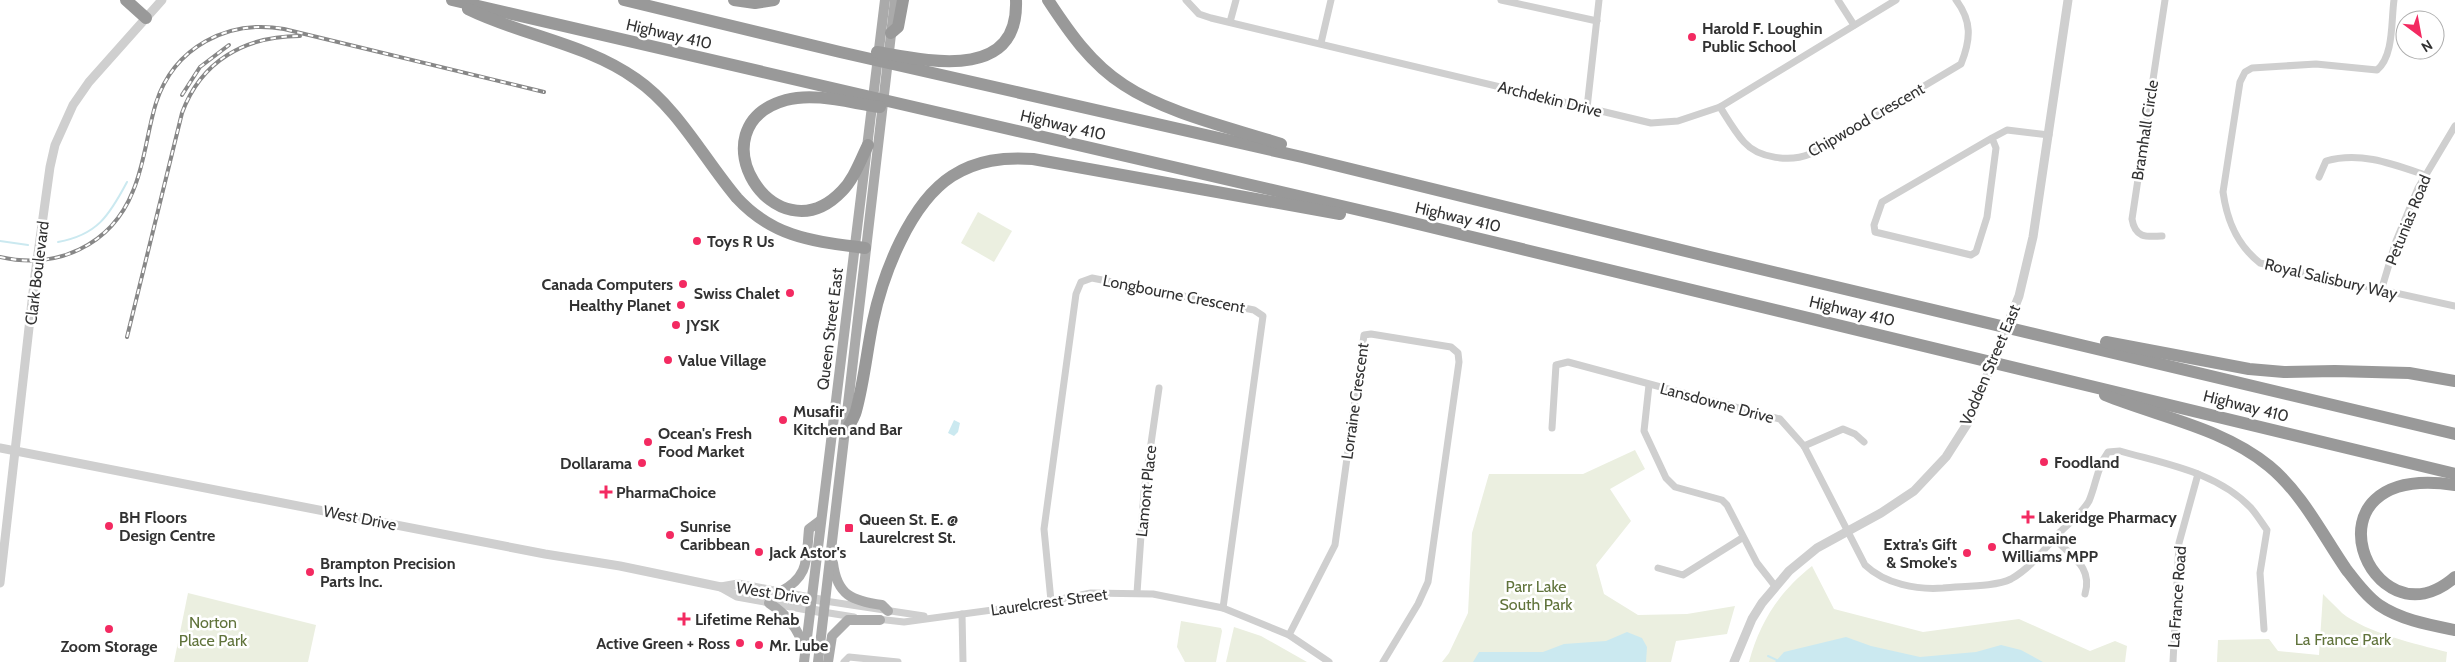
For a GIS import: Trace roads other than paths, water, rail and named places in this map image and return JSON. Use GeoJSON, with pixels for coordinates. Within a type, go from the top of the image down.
{"type":"FeatureCollection","features":[{"type":"Feature","properties":{"kind":"highway"},"geometry":{"type":"LineString","coordinates":[[126,0],[146,18]]}},
{"type":"Feature","properties":{"kind":"highway"},"geometry":{"type":"LineString","coordinates":[[451,0],[486,18],[584,51],[623,70],[638,80],[666,106],[728,187],[760,220],[788,234],[861,247]]}},
{"type":"Feature","properties":{"kind":"highway","name":"Highway 410"},"geometry":{"type":"LineString","coordinates":[[451,0],[1389,217],[2081,382],[2455,474]]}},
{"type":"Feature","properties":{"kind":"highway","name":"Highway 410"},"geometry":{"type":"LineString","coordinates":[[624,0],[840,52],[1302,157],[1728,261],[2455,434]]}},
{"type":"Feature","properties":{"kind":"highway"},"geometry":{"type":"LineString","coordinates":[[734,0],[755,3],[774,0]]}},
{"type":"Feature","properties":{"kind":"highway"},"geometry":{"type":"LineString","coordinates":[[886,32],[898,26],[903,0]]}},
{"type":"Feature","properties":{"kind":"highway"},"geometry":{"type":"LineString","coordinates":[[840,52],[866,50],[947,62],[978,59],[997,49],[1005,41],[1014,22],[1016,0]]}},
{"type":"Feature","properties":{"kind":"highway"},"geometry":{"type":"LineString","coordinates":[[1048,0],[1084,49],[1124,85],[1179,110],[1288,147],[1302,157]]}},
{"type":"Feature","properties":{"kind":"highway"},"geometry":{"type":"LineString","coordinates":[[868,145],[844,190],[825,204],[808,210],[784,208],[767,199],[754,186],[743,159],[745,139],[752,122],[771,106],[786,100],[820,98],[905,111],[920,109]]}},
{"type":"Feature","properties":{"kind":"highway"},"geometry":{"type":"LineString","coordinates":[[844,434],[856,412],[877,306],[900,244],[918,213],[940,185],[951,176],[972,166],[996,160],[1033,159],[1374,220],[1389,217]]}},
{"type":"Feature","properties":{"kind":"highway"},"geometry":{"type":"LineString","coordinates":[[2069,342],[2095,340],[2249,369],[2284,372],[2348,371],[2409,373],[2455,381]]}},
{"type":"Feature","properties":{"kind":"highway"},"geometry":{"type":"LineString","coordinates":[[2081,382],[2106,396],[2214,434],[2254,455],[2280,476],[2305,507],[2360,587],[2378,604],[2408,618],[2455,630]]}},
{"type":"Feature","properties":{"kind":"highway"},"geometry":{"type":"LineString","coordinates":[[2455,485],[2418,482],[2407,483],[2388,490],[2376,499],[2368,510],[2361,536],[2363,552],[2372,571],[2391,588],[2403,592],[2422,594],[2438,588],[2455,577]]}},
{"type":"Feature","properties":{"kind":"main road","name":"Queen Street East"},"geometry":{"type":"LineString","coordinates":[[805,657],[821,520],[861,247],[886,32],[885,0]]}},
{"type":"Feature","properties":{"kind":"main road","name":"Queen Street East"},"geometry":{"type":"LineString","coordinates":[[886,32],[895,0]]}},
{"type":"Feature","properties":{"kind":"main road","name":"Queen Street East"},"geometry":{"type":"LineString","coordinates":[[818,662],[844,434],[868,145],[875,129]]}},
{"type":"Feature","properties":{"kind":"main road"},"geometry":{"type":"LineString","coordinates":[[780,592],[801,576],[804,568],[809,529],[821,520]]}},
{"type":"Feature","properties":{"kind":"main road"},"geometry":{"type":"LineString","coordinates":[[831,547],[835,580],[855,600],[882,605],[888,611]]}},
{"type":"Feature","properties":{"kind":"main road"},"geometry":{"type":"LineString","coordinates":[[769,603],[784,614],[799,632],[805,657]]}},
{"type":"Feature","properties":{"kind":"main road"},"geometry":{"type":"LineString","coordinates":[[828,662],[832,636],[840,626],[852,618],[880,620]]}},
{"type":"Feature","properties":{"kind":"street","name":"Clark Boulevard"},"geometry":{"type":"LineString","coordinates":[[0,583],[35,275],[55,145],[73,105],[90,82],[162,0]]}},
{"type":"Feature","properties":{"kind":"street","name":"Archdekin Drive"},"geometry":{"type":"LineString","coordinates":[[1186,0],[1199,14],[1651,123],[1678,121],[1720,107],[1896,0]]}},
{"type":"Feature","properties":{"kind":"street"},"geometry":{"type":"LineString","coordinates":[[1230,22],[1236,0]]}},
{"type":"Feature","properties":{"kind":"street"},"geometry":{"type":"LineString","coordinates":[[1321,43],[1331,0]]}},
{"type":"Feature","properties":{"kind":"street"},"geometry":{"type":"LineString","coordinates":[[1501,0],[1596,21]]}},
{"type":"Feature","properties":{"kind":"street"},"geometry":{"type":"LineString","coordinates":[[1586,108],[1599,0]]}},
{"type":"Feature","properties":{"kind":"street"},"geometry":{"type":"LineString","coordinates":[[1838,0],[1854,25]]}},
{"type":"Feature","properties":{"kind":"street","name":"Chipwood Crescent"},"geometry":{"type":"LineString","coordinates":[[1720,107],[1745,143],[1758,151],[1787,159],[1801,158],[1810,154],[1961,64],[1966,51],[1969,22],[1956,0]]}},
{"type":"Feature","properties":{"kind":"street","name":"Vodden Street East"},"geometry":{"type":"LineString","coordinates":[[1734,662],[1752,619],[1775,586],[1805,556],[1846,531],[1881,513],[1914,491],[1940,464],[1968,421],[2019,296],[2033,237],[2068,0]]}},
{"type":"Feature","properties":{"kind":"street","name":"Bramhall Circle"},"geometry":{"type":"LineString","coordinates":[[2162,236],[2144,237],[2138,235],[2133,228],[2132,219],[2165,0]]}},
{"type":"Feature","properties":{"kind":"street","name":"Royal Salisbury Way"},"geometry":{"type":"LineString","coordinates":[[2394,0],[2388,54],[2382,66],[2377,70],[2316,64],[2252,68],[2245,72],[2240,82],[2223,192],[2226,208],[2239,244],[2260,263],[2455,306]]}},
{"type":"Feature","properties":{"kind":"street","name":"Petunias Road"},"geometry":{"type":"LineString","coordinates":[[2381,291],[2396,241],[2425,175],[2455,126]]}},
{"type":"Feature","properties":{"kind":"street"},"geometry":{"type":"LineString","coordinates":[[1992,138],[1996,148],[1987,217],[1976,252],[1971,255],[1875,232],[1874,226],[1882,202],[1992,138],[2008,130],[2049,134]]}},
{"type":"Feature","properties":{"kind":"street"},"geometry":{"type":"LineString","coordinates":[[2318,177],[2326,161],[2343,156],[2376,159],[2425,175]]}},
{"type":"Feature","properties":{"kind":"street","name":"Longbourne Crescent"},"geometry":{"type":"LineString","coordinates":[[1051,601],[1044,529],[1076,294],[1081,282],[1092,278],[1254,310],[1263,316],[1223,608]]}},
{"type":"Feature","properties":{"kind":"street","name":"Lorraine Crescent"},"geometry":{"type":"LineString","coordinates":[[1289,635],[1335,545],[1364,334],[1451,347],[1458,353],[1459,362],[1428,582],[1418,604],[1383,662]]}},
{"type":"Feature","properties":{"kind":"street","name":"Lansdowne Drive"},"geometry":{"type":"LineString","coordinates":[[1552,428],[1556,365],[1568,362],[1780,419],[1804,446],[1865,565],[1872,572],[1912,587],[1926,589],[1987,584],[2009,580],[2027,568],[2088,503],[2101,462],[2108,452],[2120,450],[2198,474]]}},
{"type":"Feature","properties":{"kind":"street"},"geometry":{"type":"LineString","coordinates":[[1649,385],[1644,431],[1666,478],[1675,487],[1722,500],[1757,563],[1775,586]]}},
{"type":"Feature","properties":{"kind":"street","name":"Lamont Place"},"geometry":{"type":"LineString","coordinates":[[1137,593],[1144,492],[1159,388]]}},
{"type":"Feature","properties":{"kind":"street"},"geometry":{"type":"LineString","coordinates":[[1804,446],[1843,430],[1855,434],[1864,442]]}},
{"type":"Feature","properties":{"kind":"street","name":"West Drive"},"geometry":{"type":"LineString","coordinates":[[0,448],[545,554],[620,566],[721,586],[738,584],[825,602]]}},
{"type":"Feature","properties":{"kind":"street"},"geometry":{"type":"LineString","coordinates":[[2198,474],[2225,487],[2251,508],[2267,530],[2260,573],[2264,629]]}},
{"type":"Feature","properties":{"kind":"street","name":"La France Road"},"geometry":{"type":"LineString","coordinates":[[2172,662],[2179,543],[2198,474]]}},
{"type":"Feature","properties":{"kind":"street"},"geometry":{"type":"LineString","coordinates":[[1658,568],[1683,575],[1742,538]]}},
{"type":"Feature","properties":{"kind":"street"},"geometry":{"type":"LineString","coordinates":[[2054,538],[2086,572],[2088,582],[2085,594]]}},
{"type":"Feature","properties":{"kind":"street","name":"West Drive"},"geometry":{"type":"LineString","coordinates":[[721,586],[737,596],[823,612]]}},
{"type":"Feature","properties":{"kind":"street","name":"Laurelcrest Street"},"geometry":{"type":"LineString","coordinates":[[823,612],[904,622],[1091,594],[1153,594],[1223,608],[1289,635],[1329,662]]}},
{"type":"Feature","properties":{"kind":"street","name":"Laurelcrest Street"},"geometry":{"type":"LineString","coordinates":[[825,602],[935,616]]}},
{"type":"Feature","properties":{"kind":"street"},"geometry":{"type":"LineString","coordinates":[[962,614],[963,662]]}},
{"type":"Feature","properties":{"kind":"street"},"geometry":{"type":"LineString","coordinates":[[844,662],[849,657],[898,662]]}},
{"type":"Feature","properties":{"kind":"water"},"geometry":{"type":"Polygon","coordinates":[[[954,420],[960,423],[958,432],[954,436],[948,433],[954,420]]]}},
{"type":"Feature","properties":{"kind":"water"},"geometry":{"type":"Polygon","coordinates":[[[1627,632],[1642,638],[1647,647],[1646,662],[1473,662],[1479,652],[1543,652],[1564,644],[1606,641],[1627,632]]]}},
{"type":"Feature","properties":{"kind":"water"},"geometry":{"type":"Polygon","coordinates":[[[1846,637],[1871,646],[1920,657],[1976,652],[2001,645],[2021,650],[2043,662],[1775,662],[1784,652],[1846,637]]]}},
{"type":"Feature","properties":{"kind":"waterway"},"geometry":{"type":"LineString","coordinates":[[58,242],[71,239],[92,229],[108,214],[127,182]]}},
{"type":"Feature","properties":{"kind":"waterway"},"geometry":{"type":"LineString","coordinates":[[0,241],[28,245]]}},
{"type":"Feature","properties":{"kind":"waterway"},"geometry":{"type":"LineString","coordinates":[[1768,656],[1781,662]]}},
{"type":"Feature","properties":{"kind":"railway"},"geometry":{"type":"LineString","coordinates":[[0,257],[41,260],[61,256],[79,250],[111,226],[123,210],[133,191],[156,103],[164,83],[176,66],[190,52],[206,41],[224,33],[243,28],[284,29],[544,92]]}},
{"type":"Feature","properties":{"kind":"railway"},"geometry":{"type":"LineString","coordinates":[[127,337],[182,113],[190,95],[213,66],[228,55],[261,41],[280,37],[300,36]]}},
{"type":"Feature","properties":{"kind":"railway"},"geometry":{"type":"LineString","coordinates":[[182,95],[200,67],[229,45]]}},
{"type":"Feature","properties":{"kind":"place","name":"Harold F. Loughin Public School"},"geometry":{"type":"Point","coordinates":[1692,37]}},
{"type":"Feature","properties":{"kind":"place","name":"Toys R Us"},"geometry":{"type":"Point","coordinates":[697,241]}},
{"type":"Feature","properties":{"kind":"place","name":"Canada Computers"},"geometry":{"type":"Point","coordinates":[683,284]}},
{"type":"Feature","properties":{"kind":"place","name":"Swiss Chalet"},"geometry":{"type":"Point","coordinates":[790,293]}},
{"type":"Feature","properties":{"kind":"place","name":"Healthy Planet"},"geometry":{"type":"Point","coordinates":[681,305]}},
{"type":"Feature","properties":{"kind":"place","name":"JYSK"},"geometry":{"type":"Point","coordinates":[676,325]}},
{"type":"Feature","properties":{"kind":"place","name":"Value Village"},"geometry":{"type":"Point","coordinates":[668,360]}},
{"type":"Feature","properties":{"kind":"place","name":"Musafir Kitchen and Bar"},"geometry":{"type":"Point","coordinates":[783,420]}},
{"type":"Feature","properties":{"kind":"place","name":"Ocean's Fresh Food Market"},"geometry":{"type":"Point","coordinates":[648,442]}},
{"type":"Feature","properties":{"kind":"place","name":"Foodland"},"geometry":{"type":"Point","coordinates":[2044,462]}},
{"type":"Feature","properties":{"kind":"place","name":"Dollarama"},"geometry":{"type":"Point","coordinates":[642,463]}},
{"type":"Feature","properties":{"kind":"place","name":"PharmaChoice"},"geometry":{"type":"Point","coordinates":[606,492]}},
{"type":"Feature","properties":{"kind":"place","name":"Lakeridge Pharmacy"},"geometry":{"type":"Point","coordinates":[2028,517]}},
{"type":"Feature","properties":{"kind":"place","name":"BH Floors Design Centre"},"geometry":{"type":"Point","coordinates":[109,526]}},
{"type":"Feature","properties":{"kind":"place","name":"Queen St. E. @ Laurelcrest St."},"geometry":{"type":"Point","coordinates":[849,528]}},
{"type":"Feature","properties":{"kind":"place","name":"Sunrise Caribbean"},"geometry":{"type":"Point","coordinates":[670,535]}},
{"type":"Feature","properties":{"kind":"place","name":"Charmaine Williams MPP"},"geometry":{"type":"Point","coordinates":[1992,547]}},
{"type":"Feature","properties":{"kind":"place","name":"Jack Astor's"},"geometry":{"type":"Point","coordinates":[759,552]}},
{"type":"Feature","properties":{"kind":"place","name":"Extra's Gift & Smoke's"},"geometry":{"type":"Point","coordinates":[1967,553]}},
{"type":"Feature","properties":{"kind":"place","name":"Brampton Precision Parts Inc."},"geometry":{"type":"Point","coordinates":[310,572]}},
{"type":"Feature","properties":{"kind":"place","name":"Lifetime Rehab"},"geometry":{"type":"Point","coordinates":[684,619]}},
{"type":"Feature","properties":{"kind":"place","name":"Zoom Storage"},"geometry":{"type":"Point","coordinates":[109,629]}},
{"type":"Feature","properties":{"kind":"place","name":"Active Green + Ross"},"geometry":{"type":"Point","coordinates":[740,643]}},
{"type":"Feature","properties":{"kind":"place","name":"Mr. Lube"},"geometry":{"type":"Point","coordinates":[759,645]}},
{"type":"Feature","properties":{"kind":"park label","name":"Parr Lake South Park"},"geometry":{"type":"Point","coordinates":[1536,595]}},
{"type":"Feature","properties":{"kind":"park label","name":"Norton Place Park"},"geometry":{"type":"Point","coordinates":[213,631]}},
{"type":"Feature","properties":{"kind":"park label","name":"La France Park"},"geometry":{"type":"Point","coordinates":[2343,639]}}]}
